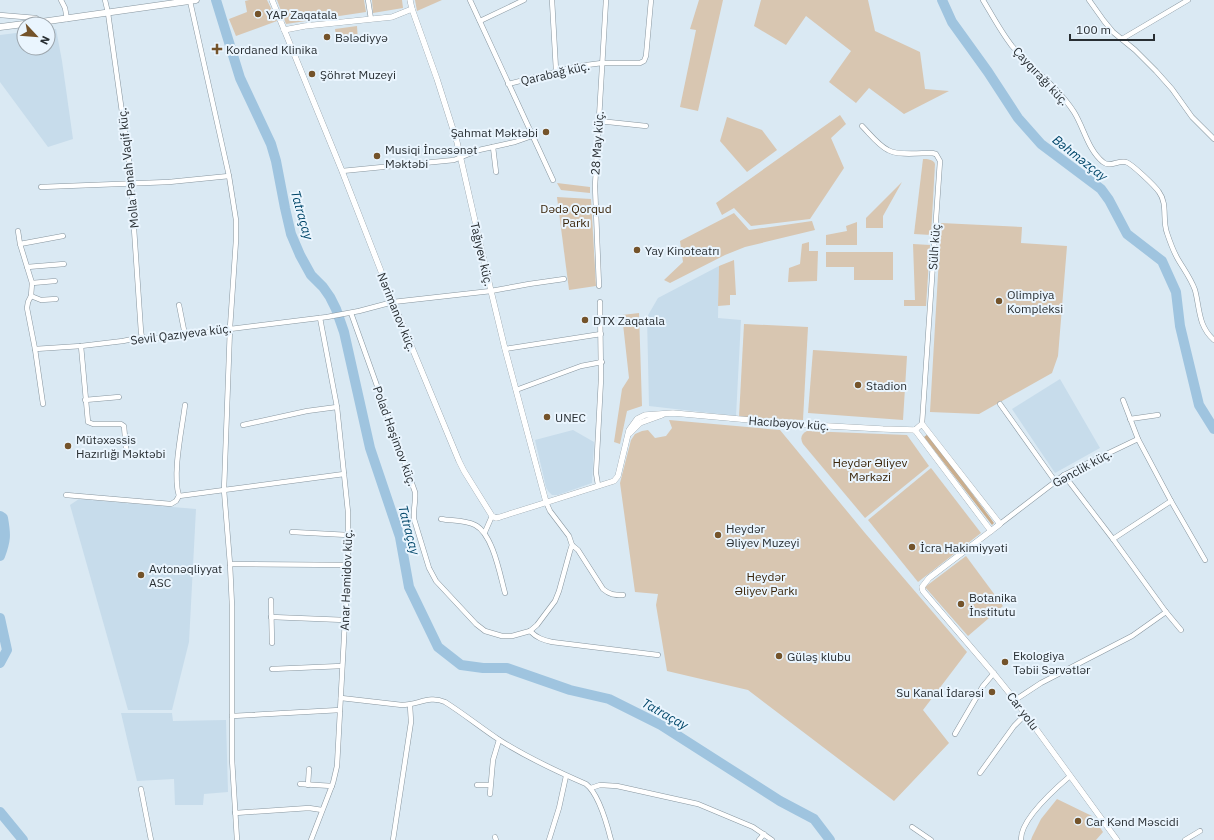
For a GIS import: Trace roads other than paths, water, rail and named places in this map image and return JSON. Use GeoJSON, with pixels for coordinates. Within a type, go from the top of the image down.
{"type":"FeatureCollection","features":[{"type":"Feature","properties":{"kind":"main road"},"geometry":{"type":"LineString","coordinates":[[56,21],[193,0]]}},
{"type":"Feature","properties":{"kind":"main road"},"geometry":{"type":"LineString","coordinates":[[0,27],[16,25]]}},
{"type":"Feature","properties":{"kind":"street"},"geometry":{"type":"LineString","coordinates":[[62,0],[65,8],[66,19]]}},
{"type":"Feature","properties":{"kind":"street","name":"Molla Pənah Vaqif küç."},"geometry":{"type":"LineString","coordinates":[[106,0],[128,149],[140,332],[142,337]]}},
{"type":"Feature","properties":{"kind":"street"},"geometry":{"type":"LineString","coordinates":[[193,0],[233,197],[236,232],[230,328],[224,490],[232,606],[232,759],[237,840]]}},
{"type":"Feature","properties":{"kind":"street","name":"Nərimanov küç."},"geometry":{"type":"LineString","coordinates":[[272,0],[342,171],[393,302],[459,461],[492,516]]}},
{"type":"Feature","properties":{"kind":"street"},"geometry":{"type":"LineString","coordinates":[[368,0],[371,19]]}},
{"type":"Feature","properties":{"kind":"street","name":"Tağıyev küç."},"geometry":{"type":"LineString","coordinates":[[410,0],[461,157],[490,290],[546,502]]}},
{"type":"Feature","properties":{"kind":"street"},"geometry":{"type":"LineString","coordinates":[[470,0],[553,180]]}},
{"type":"Feature","properties":{"kind":"street"},"geometry":{"type":"LineString","coordinates":[[480,21],[524,0]]}},
{"type":"Feature","properties":{"kind":"street"},"geometry":{"type":"LineString","coordinates":[[552,0],[556,70]]}},
{"type":"Feature","properties":{"kind":"street","name":"28 May küç."},"geometry":{"type":"LineString","coordinates":[[599,286],[595,195],[606,0]]}},
{"type":"Feature","properties":{"kind":"street","name":"Qarabağ küç."},"geometry":{"type":"LineString","coordinates":[[508,84],[556,70],[579,66],[602,63],[640,63],[644,61],[646,56],[651,0]]}},
{"type":"Feature","properties":{"kind":"street","name":"Çayqırağı küç."},"geometry":{"type":"LineString","coordinates":[[983,0],[1012,46],[1059,92],[1074,113],[1094,151],[1103,163],[1110,165],[1127,162],[1151,183],[1160,194],[1164,204],[1166,232],[1178,260],[1190,278],[1195,291],[1201,323],[1214,340]]}},
{"type":"Feature","properties":{"kind":"street"},"geometry":{"type":"LineString","coordinates":[[1089,0],[1113,32],[1135,50],[1172,88],[1192,117],[1214,139]]}},
{"type":"Feature","properties":{"kind":"street"},"geometry":{"type":"LineString","coordinates":[[1122,39],[1188,0]]}},
{"type":"Feature","properties":{"kind":"street"},"geometry":{"type":"LineString","coordinates":[[284,30],[305,26],[392,17],[412,9]]}},
{"type":"Feature","properties":{"kind":"street"},"geometry":{"type":"LineString","coordinates":[[0,15],[16,16]]}},
{"type":"Feature","properties":{"kind":"street"},"geometry":{"type":"LineString","coordinates":[[599,121],[646,126]]}},
{"type":"Feature","properties":{"kind":"street","name":"Sülh küç"},"geometry":{"type":"LineString","coordinates":[[862,126],[888,151],[894,153],[932,153],[936,154],[940,161],[922,424]]}},
{"type":"Feature","properties":{"kind":"street"},"geometry":{"type":"LineString","coordinates":[[342,171],[446,161],[532,136]]}},
{"type":"Feature","properties":{"kind":"street"},"geometry":{"type":"LineString","coordinates":[[493,147],[496,172]]}},
{"type":"Feature","properties":{"kind":"street"},"geometry":{"type":"LineString","coordinates":[[41,186],[131,184],[229,176]]}},
{"type":"Feature","properties":{"kind":"street"},"geometry":{"type":"LineString","coordinates":[[18,231],[20,244],[32,283],[31,296],[27,308],[43,404]]}},
{"type":"Feature","properties":{"kind":"street"},"geometry":{"type":"LineString","coordinates":[[20,244],[63,236]]}},
{"type":"Feature","properties":{"kind":"street"},"geometry":{"type":"LineString","coordinates":[[27,267],[64,264]]}},
{"type":"Feature","properties":{"kind":"street"},"geometry":{"type":"LineString","coordinates":[[349,313],[393,302],[564,279]]}},
{"type":"Feature","properties":{"kind":"street"},"geometry":{"type":"LineString","coordinates":[[32,283],[55,281]]}},
{"type":"Feature","properties":{"kind":"street"},"geometry":{"type":"LineString","coordinates":[[31,296],[41,300],[56,299]]}},
{"type":"Feature","properties":{"kind":"street"},"geometry":{"type":"LineString","coordinates":[[484,532],[492,516],[496,518],[500,517],[598,485],[596,473],[602,362],[600,302]]}},
{"type":"Feature","properties":{"kind":"street"},"geometry":{"type":"LineString","coordinates":[[178,305],[185,335]]}},
{"type":"Feature","properties":{"kind":"street","name":"Sevil Qazıyeva küç."},"geometry":{"type":"LineString","coordinates":[[35,350],[123,341],[142,337],[150,339],[185,335],[349,313]]}},
{"type":"Feature","properties":{"kind":"street","name":"Polad Həşimov küç."},"geometry":{"type":"LineString","coordinates":[[349,313],[415,492],[416,499],[413,512],[414,519],[431,574],[451,598],[484,631],[502,636],[512,636],[530,631]]}},
{"type":"Feature","properties":{"kind":"street","name":"Anar Həmidov küç."},"geometry":{"type":"LineString","coordinates":[[311,840],[336,774],[348,565],[348,535],[344,474],[337,407],[320,318]]}},
{"type":"Feature","properties":{"kind":"street"},"geometry":{"type":"LineString","coordinates":[[505,349],[601,334]]}},
{"type":"Feature","properties":{"kind":"street"},"geometry":{"type":"LineString","coordinates":[[81,346],[88,422],[90,424],[121,424],[124,426],[126,449]]}},
{"type":"Feature","properties":{"kind":"street"},"geometry":{"type":"LineString","coordinates":[[516,390],[581,366],[602,362]]}},
{"type":"Feature","properties":{"kind":"street"},"geometry":{"type":"LineString","coordinates":[[86,400],[119,397]]}},
{"type":"Feature","properties":{"kind":"street"},"geometry":{"type":"LineString","coordinates":[[1123,400],[1138,439],[1205,560]]}},
{"type":"Feature","properties":{"kind":"street"},"geometry":{"type":"LineString","coordinates":[[1000,404],[1055,481]]}},
{"type":"Feature","properties":{"kind":"street"},"geometry":{"type":"LineString","coordinates":[[66,495],[171,504],[176,501],[179,496],[177,489],[178,458],[185,405]]}},
{"type":"Feature","properties":{"kind":"street"},"geometry":{"type":"LineString","coordinates":[[243,425],[307,411],[337,407]]}},
{"type":"Feature","properties":{"kind":"street","name":"Hacıbəyov küç."},"geometry":{"type":"LineString","coordinates":[[598,485],[611,482],[618,476],[631,427],[637,419],[644,415],[674,413],[793,424],[915,430]]}},
{"type":"Feature","properties":{"kind":"street"},"geometry":{"type":"LineString","coordinates":[[1130,419],[1158,415]]}},
{"type":"Feature","properties":{"kind":"street"},"geometry":{"type":"LineString","coordinates":[[991,531],[915,430],[922,424],[1000,524]]}},
{"type":"Feature","properties":{"kind":"street","name":"Gənclik küç."},"geometry":{"type":"LineString","coordinates":[[922,588],[929,578],[1055,481],[1064,475],[1138,439]]}},
{"type":"Feature","properties":{"kind":"street"},"geometry":{"type":"LineString","coordinates":[[179,496],[344,474]]}},
{"type":"Feature","properties":{"kind":"street"},"geometry":{"type":"LineString","coordinates":[[1064,475],[1181,630]]}},
{"type":"Feature","properties":{"kind":"street"},"geometry":{"type":"LineString","coordinates":[[1113,539],[1171,501]]}},
{"type":"Feature","properties":{"kind":"street"},"geometry":{"type":"LineString","coordinates":[[546,502],[550,511],[569,536],[572,545],[578,550],[603,589],[608,594],[624,595]]}},
{"type":"Feature","properties":{"kind":"street"},"geometry":{"type":"LineString","coordinates":[[441,520],[464,522],[474,525],[484,532],[496,560],[505,593]]}},
{"type":"Feature","properties":{"kind":"street"},"geometry":{"type":"LineString","coordinates":[[292,532],[348,535]]}},
{"type":"Feature","properties":{"kind":"street"},"geometry":{"type":"LineString","coordinates":[[572,545],[555,601],[537,625],[530,631],[541,639],[552,642],[658,655]]}},
{"type":"Feature","properties":{"kind":"street"},"geometry":{"type":"LineString","coordinates":[[230,564],[348,565]]}},
{"type":"Feature","properties":{"kind":"street","name":"Car yolu"},"geometry":{"type":"LineString","coordinates":[[922,588],[925,595],[994,674],[1026,714],[1117,840]]}},
{"type":"Feature","properties":{"kind":"street"},"geometry":{"type":"LineString","coordinates":[[271,600],[272,643]]}},
{"type":"Feature","properties":{"kind":"street"},"geometry":{"type":"LineString","coordinates":[[1015,700],[1041,683],[1132,636],[1166,612]]}},
{"type":"Feature","properties":{"kind":"street"},"geometry":{"type":"LineString","coordinates":[[271,617],[345,620]]}},
{"type":"Feature","properties":{"kind":"street"},"geometry":{"type":"LineString","coordinates":[[272,669],[342,666]]}},
{"type":"Feature","properties":{"kind":"street"},"geometry":{"type":"LineString","coordinates":[[955,734],[983,686],[994,674]]}},
{"type":"Feature","properties":{"kind":"street"},"geometry":{"type":"LineString","coordinates":[[341,698],[410,705],[428,699],[440,700],[452,706],[499,740],[542,765],[591,788],[601,809],[611,840]]}},
{"type":"Feature","properties":{"kind":"street"},"geometry":{"type":"LineString","coordinates":[[393,840],[411,722],[410,705]]}},
{"type":"Feature","properties":{"kind":"street"},"geometry":{"type":"LineString","coordinates":[[232,716],[340,710]]}},
{"type":"Feature","properties":{"kind":"street"},"geometry":{"type":"LineString","coordinates":[[980,773],[1014,726],[1026,714]]}},
{"type":"Feature","properties":{"kind":"street"},"geometry":{"type":"LineString","coordinates":[[490,794],[493,760],[499,740]]}},
{"type":"Feature","properties":{"kind":"street"},"geometry":{"type":"LineString","coordinates":[[308,785],[309,769]]}},
{"type":"Feature","properties":{"kind":"street"},"geometry":{"type":"LineString","coordinates":[[549,840],[559,808],[566,776]]}},
{"type":"Feature","properties":{"kind":"street"},"geometry":{"type":"LineString","coordinates":[[1021,840],[1023,829],[1037,808],[1070,776]]}},
{"type":"Feature","properties":{"kind":"street"},"geometry":{"type":"LineString","coordinates":[[300,784],[332,786]]}},
{"type":"Feature","properties":{"kind":"street"},"geometry":{"type":"LineString","coordinates":[[477,785],[490,785]]}},
{"type":"Feature","properties":{"kind":"street"},"geometry":{"type":"LineString","coordinates":[[591,788],[600,785],[617,786],[698,804],[753,827],[772,840]]}},
{"type":"Feature","properties":{"kind":"street"},"geometry":{"type":"LineString","coordinates":[[142,789],[151,840]]}},
{"type":"Feature","properties":{"kind":"street"},"geometry":{"type":"LineString","coordinates":[[235,813],[309,808],[322,810]]}},
{"type":"Feature","properties":{"kind":"street"},"geometry":{"type":"LineString","coordinates":[[912,827],[931,840]]}},
{"type":"Feature","properties":{"kind":"street"},"geometry":{"type":"LineString","coordinates":[[1185,840],[1200,831]]}},
{"type":"Feature","properties":{"kind":"street"},"geometry":{"type":"LineString","coordinates":[[760,840],[764,834]]}},
{"type":"Feature","properties":{"kind":"waterway","name":"Tatraçay"},"geometry":{"type":"LineString","coordinates":[[216,0],[240,78],[271,144],[291,234],[311,275],[323,287],[330,297],[344,332],[370,448],[400,537],[409,587],[438,647],[461,665],[483,668],[507,668],[570,690],[609,699],[661,725],[780,801],[814,819],[830,840]]}},
{"type":"Feature","properties":{"kind":"waterway","name":"Bəhməzçay"},"geometry":{"type":"LineString","coordinates":[[942,0],[952,22],[988,72],[1018,118],[1041,144],[1101,189],[1109,200],[1127,234],[1162,261],[1176,292],[1180,326],[1199,405],[1214,429]]}},
{"type":"Feature","properties":{"kind":"waterway"},"geometry":{"type":"LineString","coordinates":[[0,516],[3,518],[5,533],[0,556]]}},
{"type":"Feature","properties":{"kind":"waterway"},"geometry":{"type":"LineString","coordinates":[[0,618],[7,650],[0,663]]}},
{"type":"Feature","properties":{"kind":"waterway"},"geometry":{"type":"LineString","coordinates":[[0,812],[23,840]]}},
{"type":"Feature","properties":{"kind":"place","name":"YAP Zaqatala"},"geometry":{"type":"Point","coordinates":[258,14]}},
{"type":"Feature","properties":{"kind":"place","name":"Bələdiyyə"},"geometry":{"type":"Point","coordinates":[327,37]}},
{"type":"Feature","properties":{"kind":"place","name":"Kordaned Klinika"},"geometry":{"type":"Point","coordinates":[217,49]}},
{"type":"Feature","properties":{"kind":"place","name":"Şöhrət Muzeyi"},"geometry":{"type":"Point","coordinates":[312,74]}},
{"type":"Feature","properties":{"kind":"place","name":"Şahmat Məktəbi"},"geometry":{"type":"Point","coordinates":[546,132]}},
{"type":"Feature","properties":{"kind":"place","name":"Musiqi İncəsənət Məktəbi"},"geometry":{"type":"Point","coordinates":[377,156]}},
{"type":"Feature","properties":{"kind":"place","name":"Yay Kinoteatrı"},"geometry":{"type":"Point","coordinates":[637,250]}},
{"type":"Feature","properties":{"kind":"place","name":"Olimpiya Kompleksi"},"geometry":{"type":"Point","coordinates":[999,301]}},
{"type":"Feature","properties":{"kind":"place","name":"DTX Zaqatala"},"geometry":{"type":"Point","coordinates":[585,320]}},
{"type":"Feature","properties":{"kind":"place","name":"Stadion"},"geometry":{"type":"Point","coordinates":[858,385]}},
{"type":"Feature","properties":{"kind":"place","name":"UNEC"},"geometry":{"type":"Point","coordinates":[547,417]}},
{"type":"Feature","properties":{"kind":"place","name":"Mütəxəssis Hazırlığı Məktəbi"},"geometry":{"type":"Point","coordinates":[68,446]}},
{"type":"Feature","properties":{"kind":"place","name":"Heydər Əliyev Muzeyi"},"geometry":{"type":"Point","coordinates":[718,535]}},
{"type":"Feature","properties":{"kind":"place","name":"İcra Hakimiyyəti"},"geometry":{"type":"Point","coordinates":[912,547]}},
{"type":"Feature","properties":{"kind":"place","name":"Avtonəqliyyat ASC"},"geometry":{"type":"Point","coordinates":[141,575]}},
{"type":"Feature","properties":{"kind":"place","name":"Botanika İnstitutu"},"geometry":{"type":"Point","coordinates":[961,604]}},
{"type":"Feature","properties":{"kind":"place","name":"Güləş klubu"},"geometry":{"type":"Point","coordinates":[779,656]}},
{"type":"Feature","properties":{"kind":"place","name":"Ekologiya Təbii Sərvətlər"},"geometry":{"type":"Point","coordinates":[1005,662]}},
{"type":"Feature","properties":{"kind":"place","name":"Su Kanal İdarəsi"},"geometry":{"type":"Point","coordinates":[992,692]}},
{"type":"Feature","properties":{"kind":"place","name":"Car Kənd Məscidi"},"geometry":{"type":"Point","coordinates":[1078,821]}},
{"type":"Feature","properties":{"kind":"park label","name":"Dədə Qorqud Parkı"},"geometry":{"type":"Point","coordinates":[576,215]}},
{"type":"Feature","properties":{"kind":"park label","name":"Heydər Əliyev Mərkəzi"},"geometry":{"type":"Point","coordinates":[870,469]}},
{"type":"Feature","properties":{"kind":"park label","name":"Heydər Əliyev Parkı"},"geometry":{"type":"Point","coordinates":[766,583]}}]}
